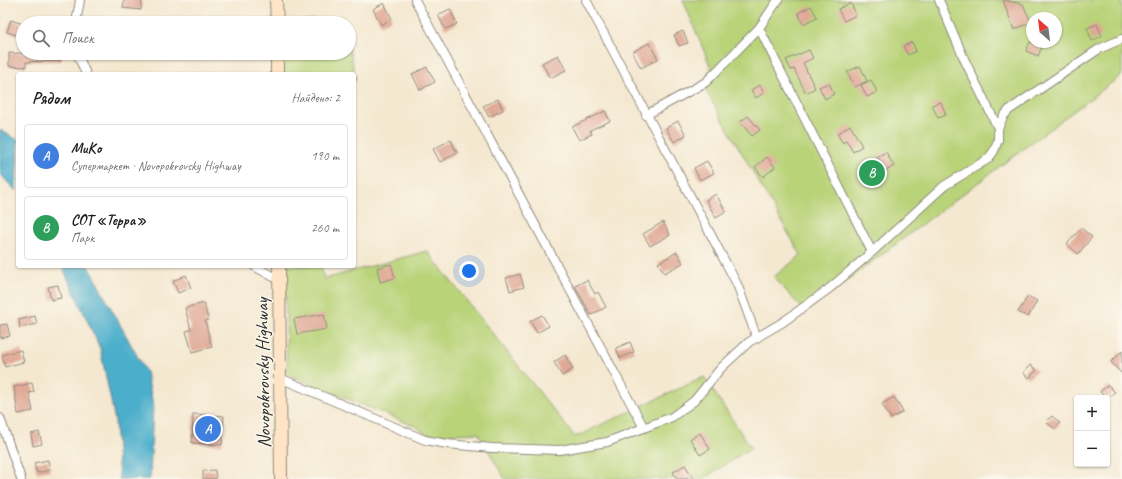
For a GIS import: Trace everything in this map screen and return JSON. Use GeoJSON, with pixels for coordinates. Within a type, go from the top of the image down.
{"type":"FeatureCollection","features":[{"type":"Feature","properties":{"kind":"main road"},"geometry":{"type":"LineString","coordinates":[[276,0],[277,16]]}},
{"type":"Feature","properties":{"kind":"main road"},"geometry":{"type":"LineString","coordinates":[[277,60],[277,72]]}},
{"type":"Feature","properties":{"kind":"main road","name":"Novopokrovsky Highway"},"geometry":{"type":"LineString","coordinates":[[279,268],[281,479]]}},
{"type":"Feature","properties":{"kind":"street"},"geometry":{"type":"LineString","coordinates":[[77,16],[80,0]]}},
{"type":"Feature","properties":{"kind":"street"},"geometry":{"type":"LineString","coordinates":[[415,0],[644,428]]}},
{"type":"Feature","properties":{"kind":"street"},"geometry":{"type":"LineString","coordinates":[[586,0],[737,284],[757,338]]}},
{"type":"Feature","properties":{"kind":"street"},"geometry":{"type":"LineString","coordinates":[[646,115],[706,82],[760,28],[778,0]]}},
{"type":"Feature","properties":{"kind":"street"},"geometry":{"type":"LineString","coordinates":[[939,0],[965,61],[998,128]]}},
{"type":"Feature","properties":{"kind":"street"},"geometry":{"type":"LineString","coordinates":[[760,28],[872,252]]}},
{"type":"Feature","properties":{"kind":"street"},"geometry":{"type":"LineString","coordinates":[[280,378],[425,440],[447,444],[520,450],[560,450],[607,442],[644,428],[672,416],[694,401],[721,368],[749,342],[783,322],[830,288],[944,186],[988,159],[994,151],[998,140],[998,128],[1003,117],[1016,105],[1099,49],[1122,39]]}},
{"type":"Feature","properties":{"kind":"street"},"geometry":{"type":"LineString","coordinates":[[80,60],[85,72]]}},
{"type":"Feature","properties":{"kind":"street"},"geometry":{"type":"LineString","coordinates":[[258,268],[279,280]]}},
{"type":"Feature","properties":{"kind":"street"},"geometry":{"type":"LineString","coordinates":[[0,418],[21,479]]}},
{"type":"Feature","properties":{"kind":"green space"},"geometry":{"type":"Polygon","coordinates":[[[683,0],[1122,0],[1122,75],[805,312],[774,277],[801,255],[706,91],[711,68],[683,0]]]}},
{"type":"Feature","properties":{"kind":"green space"},"geometry":{"type":"Polygon","coordinates":[[[282,60],[352,60],[354,72],[283,72],[282,60]]]}},
{"type":"Feature","properties":{"kind":"green space"},"geometry":{"type":"Polygon","coordinates":[[[427,251],[575,437],[704,377],[751,448],[703,479],[505,479],[478,433],[427,435],[417,427],[287,374],[285,268],[321,268],[324,279],[427,251]]]}},
{"type":"Feature","properties":{"kind":"water"},"geometry":{"type":"Polygon","coordinates":[[[0,130],[16,139],[16,191],[0,174],[0,130]]]}},
{"type":"Feature","properties":{"kind":"water"},"geometry":{"type":"Polygon","coordinates":[[[63,268],[89,268],[146,372],[153,404],[150,479],[119,479],[115,421],[100,348],[63,268]]]}},
{"type":"Feature","properties":{"kind":"building"},"geometry":{"type":"Polygon","coordinates":[[[124,0],[142,0],[141,10],[123,8],[124,0]]]}},
{"type":"Feature","properties":{"kind":"building"},"geometry":{"type":"Polygon","coordinates":[[[1003,0],[1023,4],[1027,12],[1026,24],[1014,30],[1003,0]]]}},
{"type":"Feature","properties":{"kind":"building"},"geometry":{"type":"Polygon","coordinates":[[[384,3],[392,19],[381,25],[373,9],[384,3]]]}},
{"type":"Feature","properties":{"kind":"building"},"geometry":{"type":"Polygon","coordinates":[[[851,3],[856,15],[844,21],[838,9],[851,3]]]}},
{"type":"Feature","properties":{"kind":"building"},"geometry":{"type":"Polygon","coordinates":[[[811,6],[817,17],[803,24],[798,13],[811,6]]]}},
{"type":"Feature","properties":{"kind":"building"},"geometry":{"type":"Polygon","coordinates":[[[450,9],[457,24],[445,29],[438,15],[450,9]]]}},
{"type":"Feature","properties":{"kind":"building"},"geometry":{"type":"Polygon","coordinates":[[[11,20],[16,22],[16,35],[7,32],[11,20]]]}},
{"type":"Feature","properties":{"kind":"building"},"geometry":{"type":"Polygon","coordinates":[[[1097,24],[1102,36],[1092,41],[1087,28],[1097,24]]]}},
{"type":"Feature","properties":{"kind":"building"},"geometry":{"type":"Polygon","coordinates":[[[683,31],[688,43],[679,46],[674,35],[683,31]]]}},
{"type":"Feature","properties":{"kind":"building"},"geometry":{"type":"Polygon","coordinates":[[[912,42],[916,51],[908,55],[903,46],[912,42]]]}},
{"type":"Feature","properties":{"kind":"building"},"geometry":{"type":"Polygon","coordinates":[[[649,43],[658,59],[641,68],[632,52],[649,43]]]}},
{"type":"Feature","properties":{"kind":"building"},"geometry":{"type":"Polygon","coordinates":[[[1027,48],[1041,48],[1038,56],[1026,51],[1027,48]]]}},
{"type":"Feature","properties":{"kind":"building"},"geometry":{"type":"Polygon","coordinates":[[[809,50],[813,58],[803,63],[815,88],[806,93],[794,69],[791,70],[786,60],[809,50]]]}},
{"type":"Feature","properties":{"kind":"building"},"geometry":{"type":"Polygon","coordinates":[[[9,53],[16,53],[16,60],[61,60],[26,62],[26,67],[9,66],[9,53]]]}},
{"type":"Feature","properties":{"kind":"building"},"geometry":{"type":"Polygon","coordinates":[[[558,55],[566,70],[550,78],[542,63],[558,55]]]}},
{"type":"Feature","properties":{"kind":"building"},"geometry":{"type":"Polygon","coordinates":[[[860,66],[867,81],[855,87],[847,72],[860,66]]]}},
{"type":"Feature","properties":{"kind":"building"},"geometry":{"type":"Polygon","coordinates":[[[427,67],[435,82],[420,90],[412,74],[427,67]]]}},
{"type":"Feature","properties":{"kind":"building"},"geometry":{"type":"Polygon","coordinates":[[[871,80],[877,92],[867,97],[861,85],[871,80]]]}},
{"type":"Feature","properties":{"kind":"building"},"geometry":{"type":"Polygon","coordinates":[[[829,83],[834,94],[825,99],[819,87],[829,83]]]}},
{"type":"Feature","properties":{"kind":"building"},"geometry":{"type":"Polygon","coordinates":[[[760,85],[764,93],[756,98],[751,90],[760,85]]]}},
{"type":"Feature","properties":{"kind":"building"},"geometry":{"type":"Polygon","coordinates":[[[498,99],[503,110],[489,117],[483,106],[498,99]]]}},
{"type":"Feature","properties":{"kind":"building"},"geometry":{"type":"Polygon","coordinates":[[[941,102],[946,115],[938,118],[932,105],[941,102]]]}},
{"type":"Feature","properties":{"kind":"building"},"geometry":{"type":"Polygon","coordinates":[[[605,111],[610,121],[590,130],[592,134],[579,140],[572,127],[605,111]]]}},
{"type":"Feature","properties":{"kind":"building"},"geometry":{"type":"Polygon","coordinates":[[[748,116],[760,130],[752,136],[740,122],[748,116]]]}},
{"type":"Feature","properties":{"kind":"building"},"geometry":{"type":"Polygon","coordinates":[[[678,121],[686,135],[674,142],[666,128],[678,121]]]}},
{"type":"Feature","properties":{"kind":"building"},"geometry":{"type":"Polygon","coordinates":[[[850,125],[862,146],[853,152],[846,140],[843,143],[837,134],[850,125]]]}},
{"type":"Feature","properties":{"kind":"building"},"geometry":{"type":"Polygon","coordinates":[[[451,140],[457,153],[440,162],[433,149],[451,140]]]}},
{"type":"Feature","properties":{"kind":"building"},"geometry":{"type":"Polygon","coordinates":[[[886,152],[894,166],[886,171],[877,157],[886,152]]]}},
{"type":"Feature","properties":{"kind":"building"},"geometry":{"type":"Polygon","coordinates":[[[767,157],[775,167],[763,177],[755,167],[767,157]]]}},
{"type":"Feature","properties":{"kind":"building"},"geometry":{"type":"Polygon","coordinates":[[[707,161],[714,173],[700,180],[694,168],[707,161]]]}},
{"type":"Feature","properties":{"kind":"building"},"geometry":{"type":"Polygon","coordinates":[[[716,194],[726,212],[716,218],[706,200],[716,194]]]}},
{"type":"Feature","properties":{"kind":"building"},"geometry":{"type":"Polygon","coordinates":[[[663,222],[670,235],[650,246],[643,234],[663,222]]]}},
{"type":"Feature","properties":{"kind":"building"},"geometry":{"type":"Polygon","coordinates":[[[1081,228],[1092,237],[1078,254],[1067,244],[1081,228]]]}},
{"type":"Feature","properties":{"kind":"building"},"geometry":{"type":"Polygon","coordinates":[[[677,252],[683,263],[664,273],[658,263],[677,252]]]}},
{"type":"Feature","properties":{"kind":"building"},"geometry":{"type":"Polygon","coordinates":[[[391,264],[395,278],[380,282],[377,268],[391,264]]]}},
{"type":"Feature","properties":{"kind":"building"},"geometry":{"type":"Polygon","coordinates":[[[520,274],[524,287],[510,291],[506,278],[520,274]]]}},
{"type":"Feature","properties":{"kind":"building"},"geometry":{"type":"Polygon","coordinates":[[[186,275],[191,288],[178,293],[173,281],[186,275]]]}},
{"type":"Feature","properties":{"kind":"building"},"geometry":{"type":"Polygon","coordinates":[[[587,280],[595,294],[598,292],[606,307],[591,315],[575,286],[587,280]]]}},
{"type":"Feature","properties":{"kind":"building"},"geometry":{"type":"Polygon","coordinates":[[[58,285],[61,298],[51,300],[48,287],[58,285]]]}},
{"type":"Feature","properties":{"kind":"building"},"geometry":{"type":"Polygon","coordinates":[[[1028,296],[1037,301],[1028,317],[1018,312],[1028,296]]]}},
{"type":"Feature","properties":{"kind":"building"},"geometry":{"type":"Polygon","coordinates":[[[204,303],[208,320],[205,321],[212,347],[192,352],[186,331],[191,330],[185,308],[204,303]]]}},
{"type":"Feature","properties":{"kind":"building"},"geometry":{"type":"Polygon","coordinates":[[[324,314],[327,329],[297,334],[294,319],[324,314]]]}},
{"type":"Feature","properties":{"kind":"building"},"geometry":{"type":"Polygon","coordinates":[[[542,315],[549,326],[537,333],[530,321],[542,315]]]}},
{"type":"Feature","properties":{"kind":"building"},"geometry":{"type":"Polygon","coordinates":[[[35,316],[37,324],[20,328],[19,320],[35,316]]]}},
{"type":"Feature","properties":{"kind":"building"},"geometry":{"type":"Polygon","coordinates":[[[7,324],[10,336],[0,338],[0,325],[7,324]]]}},
{"type":"Feature","properties":{"kind":"building"},"geometry":{"type":"Polygon","coordinates":[[[630,342],[634,352],[620,358],[616,348],[630,342]]]}},
{"type":"Feature","properties":{"kind":"building"},"geometry":{"type":"Polygon","coordinates":[[[21,350],[24,362],[5,367],[2,355],[21,350]]]}},
{"type":"Feature","properties":{"kind":"building"},"geometry":{"type":"Polygon","coordinates":[[[1122,351],[1122,374],[1111,362],[1122,351]]]}},
{"type":"Feature","properties":{"kind":"building"},"geometry":{"type":"Polygon","coordinates":[[[565,355],[573,369],[562,376],[554,362],[565,355]]]}},
{"type":"Feature","properties":{"kind":"building"},"geometry":{"type":"Polygon","coordinates":[[[1030,365],[1037,370],[1029,378],[1023,373],[1030,365]]]}},
{"type":"Feature","properties":{"kind":"building"},"geometry":{"type":"Polygon","coordinates":[[[32,383],[34,392],[29,393],[33,411],[18,414],[14,387],[32,383]]]}},
{"type":"Feature","properties":{"kind":"building"},"geometry":{"type":"Polygon","coordinates":[[[1108,385],[1115,392],[1110,396],[1110,395],[1103,395],[1100,392],[1108,385]]]}},
{"type":"Feature","properties":{"kind":"building"},"geometry":{"type":"Polygon","coordinates":[[[894,397],[903,412],[891,419],[882,404],[894,397]]]}},
{"type":"Feature","properties":{"kind":"building"},"geometry":{"type":"Polygon","coordinates":[[[193,414],[224,416],[222,445],[192,443],[193,414]]]}},
{"type":"Feature","properties":{"kind":"building"},"geometry":{"type":"Polygon","coordinates":[[[1052,416],[1060,423],[1055,429],[1046,422],[1052,416]]]}},
{"type":"Feature","properties":{"kind":"building"},"geometry":{"type":"Polygon","coordinates":[[[39,432],[42,444],[33,446],[31,434],[39,432]]]}},
{"type":"Feature","properties":{"kind":"building"},"geometry":{"type":"Polygon","coordinates":[[[700,433],[710,449],[700,455],[690,439],[700,433]]]}},
{"type":"Feature","properties":{"kind":"building"},"geometry":{"type":"Polygon","coordinates":[[[48,460],[50,470],[37,473],[34,463],[48,460]]]}},
{"type":"Feature","properties":{"kind":"building"},"geometry":{"type":"Polygon","coordinates":[[[685,465],[694,479],[677,479],[673,472],[685,465]]]}},
{"type":"Feature","properties":{"kind":"building"},"geometry":{"type":"Polygon","coordinates":[[[215,470],[216,479],[203,479],[203,471],[215,470]]]}},
{"type":"Feature","properties":{"kind":"place","name":"СОТ «Терра»"},"geometry":{"type":"Point","coordinates":[872,173]}},
{"type":"Feature","properties":{"kind":"place","name":"МиКо"},"geometry":{"type":"Point","coordinates":[208,429]}}]}
